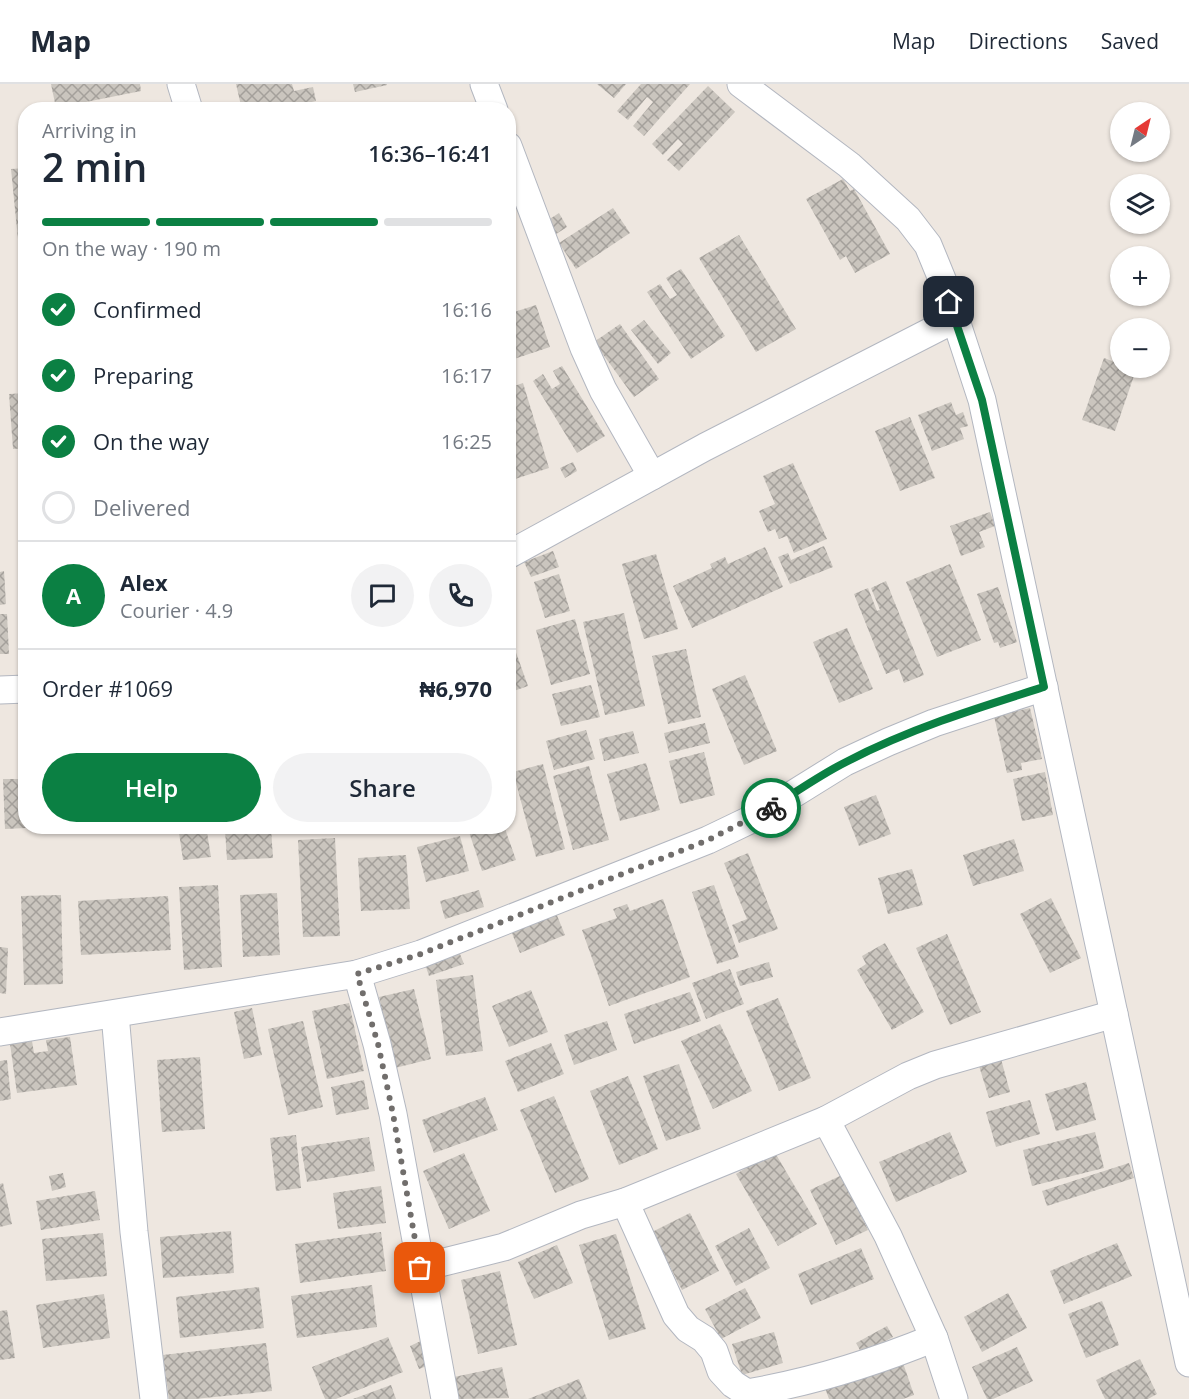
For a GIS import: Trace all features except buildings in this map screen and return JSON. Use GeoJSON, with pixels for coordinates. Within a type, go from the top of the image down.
{"type":"FeatureCollection","features":[{"type":"Feature","properties":{"kind":"street"},"geometry":{"type":"LineString","coordinates":[[181,84],[187,102]]}},
{"type":"Feature","properties":{"kind":"street"},"geometry":{"type":"LineString","coordinates":[[484,84],[491,102]]}},
{"type":"Feature","properties":{"kind":"street"},"geometry":{"type":"LineString","coordinates":[[741,84],[849,165],[908,219],[928,245],[955,319],[982,400],[1189,1363]]}},
{"type":"Feature","properties":{"kind":"street"},"geometry":{"type":"LineString","coordinates":[[516,167],[584,348],[603,390],[652,476]]}},
{"type":"Feature","properties":{"kind":"street"},"geometry":{"type":"LineString","coordinates":[[516,551],[652,476],[955,319]]}},
{"type":"Feature","properties":{"kind":"street"},"geometry":{"type":"LineString","coordinates":[[0,1032],[357,974],[421,954],[708,840],[758,816],[845,762],[888,742],[944,720],[1044,687]]}},
{"type":"Feature","properties":{"kind":"street"},"geometry":{"type":"LineString","coordinates":[[0,690],[18,689]]}},
{"type":"Feature","properties":{"kind":"street"},"geometry":{"type":"LineString","coordinates":[[357,974],[378,1044],[393,1114],[445,1399]]}},
{"type":"Feature","properties":{"kind":"street"},"geometry":{"type":"LineString","coordinates":[[115,1014],[134,1232],[154,1399]]}},
{"type":"Feature","properties":{"kind":"street"},"geometry":{"type":"LineString","coordinates":[[420,1268],[504,1247],[581,1215],[625,1202],[826,1120],[908,1076],[935,1065],[1114,1014]]}},
{"type":"Feature","properties":{"kind":"street"},"geometry":{"type":"LineString","coordinates":[[826,1120],[888,1236],[934,1338],[954,1399]]}},
{"type":"Feature","properties":{"kind":"street"},"geometry":{"type":"LineString","coordinates":[[625,1202],[676,1315],[688,1329],[704,1339],[714,1351],[721,1371],[733,1384],[747,1393],[832,1375],[934,1338]]}},
{"type":"Feature","properties":{"kind":"way so far"},"geometry":{"type":"LineString","coordinates":[[420,1268],[393,1114],[378,1044],[357,974],[421,954],[708,840],[771,808]]}},
{"type":"Feature","properties":{"kind":"route"},"geometry":{"type":"LineString","coordinates":[[771,808],[845,762],[888,742],[982,706],[1044,687],[982,400],[949,302]]}}]}
